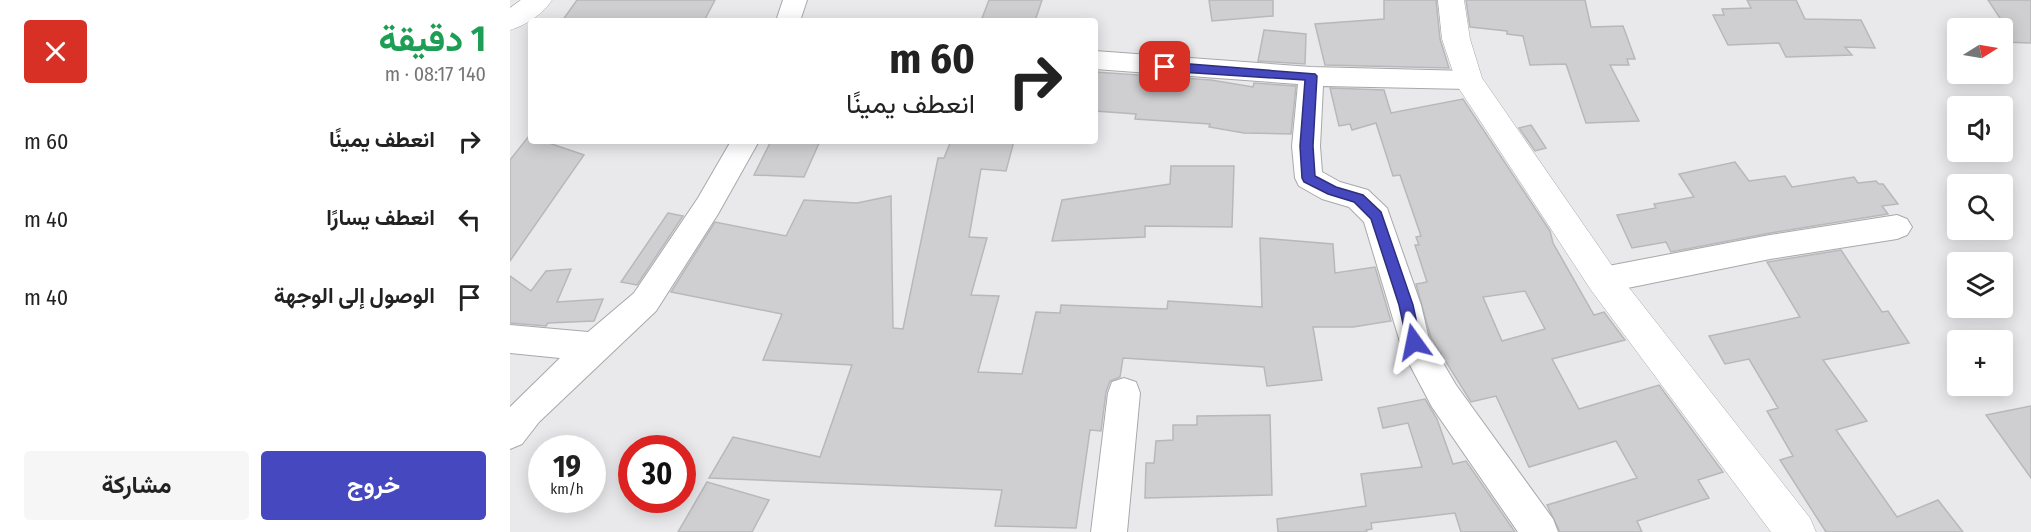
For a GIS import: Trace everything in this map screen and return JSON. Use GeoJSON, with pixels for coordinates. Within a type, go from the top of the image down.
{"type":"FeatureCollection","features":[{"type":"Feature","properties":{"kind":"street"},"geometry":{"type":"LineString","coordinates":[[510,21],[539,0]]}},
{"type":"Feature","properties":{"kind":"street"},"geometry":{"type":"LineString","coordinates":[[789,18],[795,0]]}},
{"type":"Feature","properties":{"kind":"street"},"geometry":{"type":"LineString","coordinates":[[1451,0],[1456,39],[1468,80],[1604,280],[1796,532]]}},
{"type":"Feature","properties":{"kind":"street"},"geometry":{"type":"LineString","coordinates":[[1098,60],[1311,76],[1468,80]]}},
{"type":"Feature","properties":{"kind":"street"},"geometry":{"type":"LineString","coordinates":[[1311,76],[1306,146],[1308,178],[1332,191],[1358,198],[1377,216],[1406,305],[1414,342],[1444,396],[1540,532]]}},
{"type":"Feature","properties":{"kind":"street"},"geometry":{"type":"LineString","coordinates":[[510,433],[527,411],[645,302],[708,206],[743,144]]}},
{"type":"Feature","properties":{"kind":"street"},"geometry":{"type":"LineString","coordinates":[[1604,280],[1770,247],[1897,228]]}},
{"type":"Feature","properties":{"kind":"street"},"geometry":{"type":"LineString","coordinates":[[510,339],[594,347]]}},
{"type":"Feature","properties":{"kind":"street"},"geometry":{"type":"LineString","coordinates":[[1109,532],[1124,393]]}},
{"type":"Feature","properties":{"kind":"building"},"geometry":{"type":"Polygon","coordinates":[[[577,0],[715,0],[706,18],[564,18],[577,0]]]}},
{"type":"Feature","properties":{"kind":"building"},"geometry":{"type":"Polygon","coordinates":[[[989,0],[1042,0],[1036,18],[982,18],[989,0]]]}},
{"type":"Feature","properties":{"kind":"building"},"geometry":{"type":"Polygon","coordinates":[[[1209,0],[1273,0],[1273,16],[1212,21],[1209,0]]]}},
{"type":"Feature","properties":{"kind":"building"},"geometry":{"type":"Polygon","coordinates":[[[1384,0],[1436,0],[1440,39],[1449,68],[1325,65],[1315,24],[1384,19],[1384,0]]]}},
{"type":"Feature","properties":{"kind":"building"},"geometry":{"type":"Polygon","coordinates":[[[1466,0],[1585,0],[1591,27],[1623,26],[1635,59],[1627,59],[1629,65],[1610,65],[1639,121],[1586,123],[1566,64],[1530,65],[1523,36],[1507,34],[1507,31],[1470,27],[1466,0]]]}},
{"type":"Feature","properties":{"kind":"building"},"geometry":{"type":"Polygon","coordinates":[[[1747,0],[1796,0],[1805,19],[1861,20],[1875,48],[1845,47],[1852,55],[1786,57],[1779,43],[1728,45],[1713,15],[1724,15],[1722,9],[1751,8],[1747,0]]]}},
{"type":"Feature","properties":{"kind":"building"},"geometry":{"type":"Polygon","coordinates":[[[1988,0],[2031,0],[2031,43],[2013,42],[2013,18],[2000,18],[1988,0]]]}},
{"type":"Feature","properties":{"kind":"building"},"geometry":{"type":"Polygon","coordinates":[[[1264,30],[1306,34],[1305,64],[1258,61],[1264,30]]]}},
{"type":"Feature","properties":{"kind":"building"},"geometry":{"type":"Polygon","coordinates":[[[1098,72],[1211,80],[1253,87],[1254,83],[1296,86],[1291,134],[1244,133],[1209,127],[1210,124],[1135,119],[1136,114],[1098,111],[1098,72]]]}},
{"type":"Feature","properties":{"kind":"building"},"geometry":{"type":"Polygon","coordinates":[[[1330,88],[1384,90],[1391,113],[1463,99],[1550,231],[1553,243],[1594,315],[1604,312],[1625,340],[1552,359],[1579,409],[1659,385],[1723,472],[1698,480],[1709,498],[1637,521],[1642,532],[1560,532],[1547,505],[1637,478],[1616,441],[1529,467],[1496,396],[1471,402],[1431,338],[1416,284],[1427,282],[1415,245],[1419,245],[1416,237],[1421,236],[1400,175],[1393,176],[1376,123],[1352,130],[1350,124],[1339,126],[1330,88]],[[1525,291],[1483,297],[1502,341],[1545,329],[1525,291]]]}},
{"type":"Feature","properties":{"kind":"building"},"geometry":{"type":"Polygon","coordinates":[[[1531,125],[1546,148],[1535,151],[1519,128],[1531,125]]]}},
{"type":"Feature","properties":{"kind":"building"},"geometry":{"type":"Polygon","coordinates":[[[528,137],[528,144],[552,144],[584,155],[510,261],[510,160],[528,137]]]}},
{"type":"Feature","properties":{"kind":"building"},"geometry":{"type":"Polygon","coordinates":[[[770,144],[819,144],[804,177],[754,175],[770,144]]]}},
{"type":"Feature","properties":{"kind":"building"},"geometry":{"type":"Polygon","coordinates":[[[950,144],[1013,144],[1006,171],[981,169],[969,237],[987,238],[971,295],[999,296],[978,372],[1022,374],[1036,312],[1060,313],[1061,305],[1167,309],[1168,301],[1262,307],[1260,238],[1333,244],[1335,273],[1375,267],[1391,321],[1353,327],[1313,327],[1322,380],[1267,386],[1264,367],[1123,358],[1120,377],[1110,381],[1106,392],[1101,431],[1090,430],[1076,528],[995,526],[1002,490],[709,478],[733,437],[820,457],[852,365],[763,360],[782,314],[671,292],[715,222],[786,236],[804,200],[857,203],[891,196],[893,328],[903,329],[938,158],[944,158],[950,144]]]}},
{"type":"Feature","properties":{"kind":"building"},"geometry":{"type":"Polygon","coordinates":[[[1735,162],[1749,181],[1785,176],[1792,187],[1854,177],[1858,183],[1876,181],[1883,184],[1898,204],[1882,206],[1888,214],[1671,252],[1666,242],[1632,248],[1617,215],[1656,208],[1654,204],[1694,197],[1679,174],[1735,162]]]}},
{"type":"Feature","properties":{"kind":"building"},"geometry":{"type":"Polygon","coordinates":[[[1171,166],[1234,166],[1232,227],[1145,226],[1145,237],[1052,241],[1062,200],[1170,184],[1171,166]]]}},
{"type":"Feature","properties":{"kind":"building"},"geometry":{"type":"Polygon","coordinates":[[[668,213],[683,216],[637,285],[621,282],[668,213]]]}},
{"type":"Feature","properties":{"kind":"building"},"geometry":{"type":"Polygon","coordinates":[[[1841,250],[1882,312],[1888,311],[1909,343],[1823,360],[1867,421],[1836,430],[1897,517],[1938,500],[1963,532],[1826,532],[1780,460],[1793,456],[1767,411],[1778,408],[1749,359],[1725,364],[1709,336],[1800,317],[1767,262],[1841,250]]]}},
{"type":"Feature","properties":{"kind":"building"},"geometry":{"type":"Polygon","coordinates":[[[571,269],[557,302],[603,299],[594,321],[548,323],[546,326],[510,323],[510,276],[531,291],[546,271],[571,269]]]}},
{"type":"Feature","properties":{"kind":"building"},"geometry":{"type":"Polygon","coordinates":[[[1425,399],[1437,419],[1453,464],[1466,461],[1515,532],[1461,532],[1455,513],[1371,523],[1372,529],[1366,530],[1367,532],[1278,532],[1277,519],[1366,506],[1361,474],[1422,467],[1408,423],[1383,428],[1378,408],[1425,399]]]}},
{"type":"Feature","properties":{"kind":"building"},"geometry":{"type":"Polygon","coordinates":[[[2031,406],[2031,478],[1986,415],[2031,406]]]}},
{"type":"Feature","properties":{"kind":"building"},"geometry":{"type":"Polygon","coordinates":[[[1270,415],[1272,495],[1145,498],[1146,463],[1154,463],[1156,441],[1173,440],[1173,425],[1197,425],[1197,416],[1270,415]]]}},
{"type":"Feature","properties":{"kind":"building"},"geometry":{"type":"Polygon","coordinates":[[[707,482],[769,500],[752,532],[678,532],[689,513],[696,513],[696,501],[707,482]]]}},
{"type":"Feature","properties":{"kind":"route"},"geometry":{"type":"LineString","coordinates":[[1165,67],[1311,76],[1306,146],[1308,178],[1332,191],[1358,198],[1377,216],[1406,305],[1414,342]]}}]}
